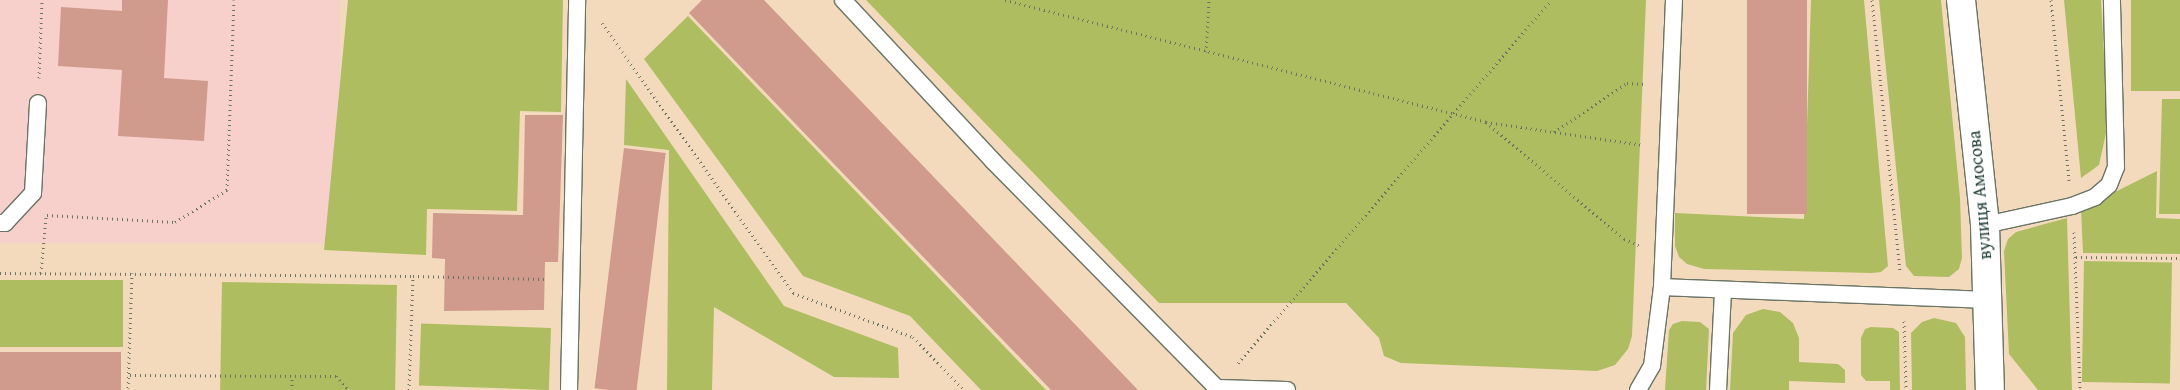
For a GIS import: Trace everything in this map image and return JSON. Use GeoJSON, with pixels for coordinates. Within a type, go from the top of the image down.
{"type":"FeatureCollection","features":[{"type":"Feature","properties":{"kind":"street","name":"вулиця Амосова"},"geometry":{"type":"LineString","coordinates":[[1961,0],[1985,225],[1990,390]]}},
{"type":"Feature","properties":{"kind":"lane"},"geometry":{"type":"LineString","coordinates":[[569,390],[577,0]]}},
{"type":"Feature","properties":{"kind":"lane"},"geometry":{"type":"LineString","coordinates":[[843,0],[993,161],[1217,388],[1287,390]]}},
{"type":"Feature","properties":{"kind":"lane"},"geometry":{"type":"LineString","coordinates":[[1638,390],[1652,366],[1662,287],[1674,0]]}},
{"type":"Feature","properties":{"kind":"lane"},"geometry":{"type":"LineString","coordinates":[[1985,225],[2072,206],[2095,196],[2109,185],[2116,168],[2112,0]]}},
{"type":"Feature","properties":{"kind":"lane"},"geometry":{"type":"LineString","coordinates":[[0,223],[5,223],[34,192],[38,104]]}},
{"type":"Feature","properties":{"kind":"lane"},"geometry":{"type":"LineString","coordinates":[[1662,287],[1987,300]]}},
{"type":"Feature","properties":{"kind":"lane"},"geometry":{"type":"LineString","coordinates":[[1718,390],[1723,290]]}},
{"type":"Feature","properties":{"kind":"path"},"geometry":{"type":"LineString","coordinates":[[38,104],[42,0]]}},
{"type":"Feature","properties":{"kind":"path"},"geometry":{"type":"LineString","coordinates":[[47,215],[175,222],[227,190],[234,0]]}},
{"type":"Feature","properties":{"kind":"path"},"geometry":{"type":"LineString","coordinates":[[1005,0],[1486,122],[1624,143]]}},
{"type":"Feature","properties":{"kind":"path"},"geometry":{"type":"LineString","coordinates":[[1206,52],[1209,0]]}},
{"type":"Feature","properties":{"kind":"path"},"geometry":{"type":"LineString","coordinates":[[1217,388],[1456,114],[1551,0]]}},
{"type":"Feature","properties":{"kind":"path"},"geometry":{"type":"LineString","coordinates":[[1872,0],[1903,297],[1906,390]]}},
{"type":"Feature","properties":{"kind":"path"},"geometry":{"type":"LineString","coordinates":[[597,16],[793,293],[913,337],[964,390]]}},
{"type":"Feature","properties":{"kind":"path"},"geometry":{"type":"LineString","coordinates":[[1554,132],[1627,83]]}},
{"type":"Feature","properties":{"kind":"path"},"geometry":{"type":"LineString","coordinates":[[1486,122],[1624,239]]}},
{"type":"Feature","properties":{"kind":"path"},"geometry":{"type":"LineString","coordinates":[[34,192],[47,215],[41,274]]}},
{"type":"Feature","properties":{"kind":"path"},"geometry":{"type":"LineString","coordinates":[[2076,257],[2180,258]]}},
{"type":"Feature","properties":{"kind":"path"},"geometry":{"type":"LineString","coordinates":[[0,273],[413,276],[572,280]]}},
{"type":"Feature","properties":{"kind":"path"},"geometry":{"type":"LineString","coordinates":[[128,388],[130,374],[132,273]]}},
{"type":"Feature","properties":{"kind":"path"},"geometry":{"type":"LineString","coordinates":[[409,390],[413,276]]}},
{"type":"Feature","properties":{"kind":"path"},"geometry":{"type":"LineString","coordinates":[[130,374],[336,376],[348,390]]}},
{"type":"Feature","properties":{"kind":"path"},"geometry":{"type":"LineString","coordinates":[[292,376],[292,390]]}},
{"type":"Feature","properties":{"kind":"shaded area"},"geometry":{"type":"Polygon","coordinates":[[[0,0],[340,0],[340,243],[0,243],[0,0]]]}},
{"type":"Feature","properties":{"kind":"green space"},"geometry":{"type":"Polygon","coordinates":[[[348,0],[563,0],[561,112],[520,111],[517,211],[427,209],[426,255],[324,250],[348,0]]]}},
{"type":"Feature","properties":{"kind":"green space"},"geometry":{"type":"Polygon","coordinates":[[[866,0],[1646,0],[1632,336],[1628,349],[1615,365],[1597,371],[1401,363],[1384,356],[1379,338],[1346,303],[1159,303],[866,0]]]}},
{"type":"Feature","properties":{"kind":"green space"},"geometry":{"type":"Polygon","coordinates":[[[1811,0],[1864,0],[1888,266],[1881,272],[1872,273],[1704,269],[1687,264],[1679,257],[1675,246],[1675,213],[1804,219],[1811,0]]]}},
{"type":"Feature","properties":{"kind":"green space"},"geometry":{"type":"Polygon","coordinates":[[[1879,0],[1941,0],[1960,198],[1962,258],[1959,269],[1949,277],[1914,276],[1906,266],[1879,0]]]}},
{"type":"Feature","properties":{"kind":"green space"},"geometry":{"type":"Polygon","coordinates":[[[2064,0],[2101,0],[2108,124],[2099,165],[2081,178],[2064,0]]]}},
{"type":"Feature","properties":{"kind":"green space"},"geometry":{"type":"Polygon","coordinates":[[[2131,0],[2180,0],[2180,91],[2131,91],[2131,0]]]}},
{"type":"Feature","properties":{"kind":"green space"},"geometry":{"type":"Polygon","coordinates":[[[688,16],[1046,390],[981,390],[910,316],[803,276],[644,59],[688,16]]]}},
{"type":"Feature","properties":{"kind":"green space"},"geometry":{"type":"Polygon","coordinates":[[[626,79],[784,306],[898,348],[899,378],[834,377],[714,307],[712,390],[667,390],[669,150],[624,145],[626,79]]]}},
{"type":"Feature","properties":{"kind":"green space"},"geometry":{"type":"Polygon","coordinates":[[[2162,99],[2180,99],[2180,214],[2159,214],[2162,99]]]}},
{"type":"Feature","properties":{"kind":"green space"},"geometry":{"type":"Polygon","coordinates":[[[2157,171],[2156,218],[2180,219],[2180,254],[2083,253],[2081,209],[2157,171]]]}},
{"type":"Feature","properties":{"kind":"green space"},"geometry":{"type":"Polygon","coordinates":[[[2067,218],[2072,390],[2038,390],[2009,354],[2004,251],[2008,239],[2016,232],[2067,218]]]}},
{"type":"Feature","properties":{"kind":"green space"},"geometry":{"type":"Polygon","coordinates":[[[2084,261],[2172,263],[2170,384],[2082,382],[2084,261]]]}},
{"type":"Feature","properties":{"kind":"green space"},"geometry":{"type":"Polygon","coordinates":[[[0,280],[123,280],[123,347],[0,347],[0,280]]]}},
{"type":"Feature","properties":{"kind":"green space"},"geometry":{"type":"Polygon","coordinates":[[[222,282],[397,285],[395,390],[220,390],[222,282]]]}},
{"type":"Feature","properties":{"kind":"green space"},"geometry":{"type":"Polygon","coordinates":[[[1763,309],[1780,312],[1793,323],[1799,338],[1799,362],[1838,364],[1845,370],[1845,383],[1789,381],[1789,390],[1730,390],[1733,333],[1746,315],[1763,309]]]}},
{"type":"Feature","properties":{"kind":"green space"},"geometry":{"type":"Polygon","coordinates":[[[1934,318],[1956,323],[1965,337],[1966,390],[1912,390],[1911,333],[1922,322],[1934,318]]]}},
{"type":"Feature","properties":{"kind":"green space"},"geometry":{"type":"Polygon","coordinates":[[[1682,321],[1700,322],[1709,329],[1706,390],[1665,390],[1669,330],[1673,324],[1682,321]]]}},
{"type":"Feature","properties":{"kind":"green space"},"geometry":{"type":"Polygon","coordinates":[[[421,323],[551,328],[549,390],[419,385],[421,323]]]}},
{"type":"Feature","properties":{"kind":"green space"},"geometry":{"type":"Polygon","coordinates":[[[1871,327],[1893,328],[1899,332],[1900,390],[1890,390],[1890,381],[1866,381],[1861,375],[1861,338],[1865,329],[1871,327]]]}},
{"type":"Feature","properties":{"kind":"building"},"geometry":{"type":"Polygon","coordinates":[[[122,0],[168,0],[164,78],[208,81],[204,141],[118,136],[122,70],[58,66],[61,7],[122,11],[122,0]]]}},
{"type":"Feature","properties":{"kind":"building"},"geometry":{"type":"Polygon","coordinates":[[[702,0],[764,0],[1138,390],[1051,390],[689,13],[702,0]]]}},
{"type":"Feature","properties":{"kind":"building"},"geometry":{"type":"Polygon","coordinates":[[[1747,0],[1807,0],[1807,214],[1747,214],[1747,0]]]}},
{"type":"Feature","properties":{"kind":"building"},"geometry":{"type":"Polygon","coordinates":[[[525,115],[563,115],[558,262],[545,262],[544,310],[444,311],[445,259],[432,258],[433,213],[523,215],[525,115]]]}},
{"type":"Feature","properties":{"kind":"building"},"geometry":{"type":"Polygon","coordinates":[[[624,148],[666,153],[637,390],[595,388],[624,148]]]}},
{"type":"Feature","properties":{"kind":"building"},"geometry":{"type":"Polygon","coordinates":[[[0,352],[121,352],[121,390],[0,390],[0,352]]]}}]}
